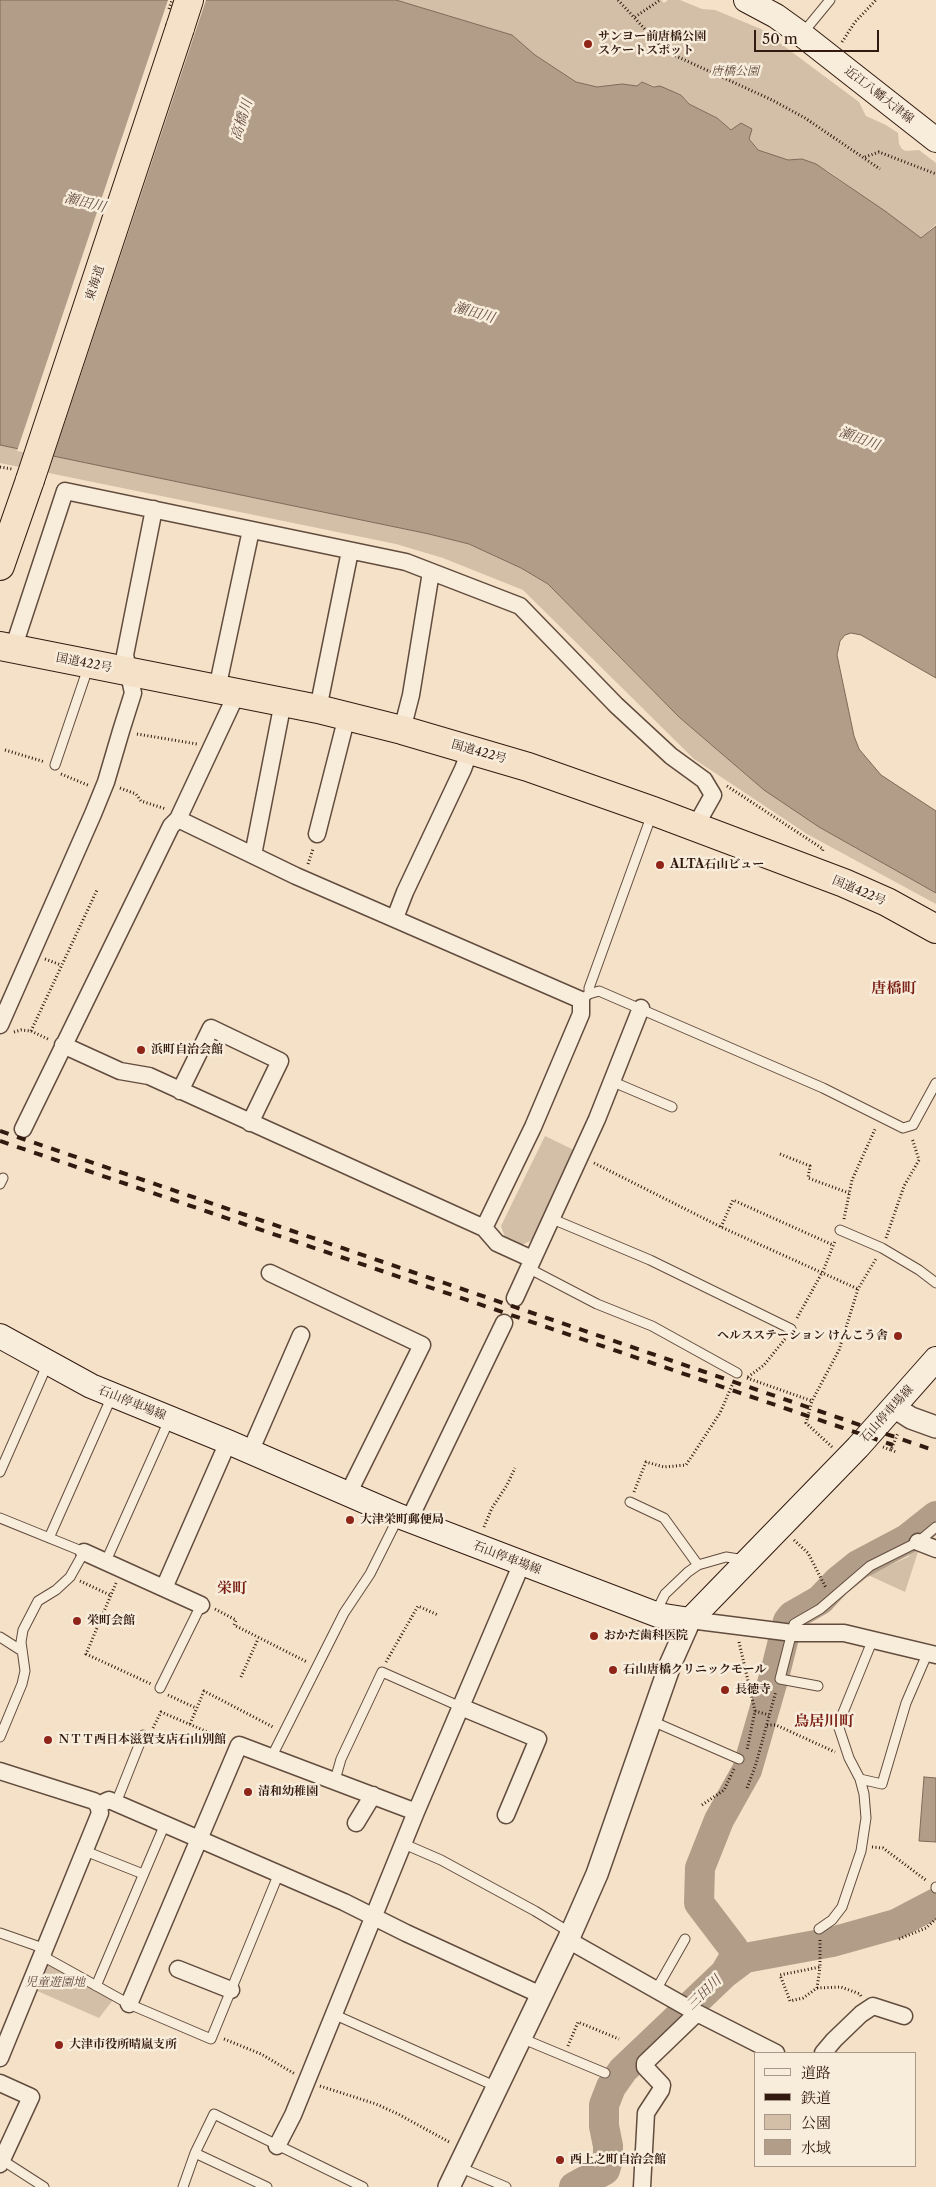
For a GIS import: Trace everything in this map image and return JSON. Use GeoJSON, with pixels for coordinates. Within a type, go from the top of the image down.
{"type":"FeatureCollection","features":[{"type":"Feature","properties":{"kind":"highway","name":"東海道"},"geometry":{"type":"LineString","coordinates":[[0,566],[7,524],[30,480],[189,0]]}},
{"type":"Feature","properties":{"kind":"highway","name":"国道422号"},"geometry":{"type":"LineString","coordinates":[[7,648],[347,716],[528,767],[653,811],[844,883],[887,902],[936,929]]}},
{"type":"Feature","properties":{"kind":"main road","name":"近江八幡大津線"},"geometry":{"type":"LineString","coordinates":[[746,0],[776,16],[801,34],[936,140]]}},
{"type":"Feature","properties":{"kind":"main road","name":"石山停車場線"},"geometry":{"type":"LineString","coordinates":[[0,1336],[91,1386],[228,1442],[404,1518],[655,1614],[690,1620],[782,1527],[936,1359]]}},
{"type":"Feature","properties":{"kind":"street"},"geometry":{"type":"LineString","coordinates":[[7,648],[65,491],[406,562],[520,606],[616,705],[671,756],[704,780],[713,795],[695,827]]}},
{"type":"Feature","properties":{"kind":"street"},"geometry":{"type":"LineString","coordinates":[[5,1029],[106,782],[132,693],[125,655],[154,510]]}},
{"type":"Feature","properties":{"kind":"street"},"geometry":{"type":"LineString","coordinates":[[24,1129],[170,826],[179,817],[214,746],[227,691],[251,530]]}},
{"type":"Feature","properties":{"kind":"street"},"geometry":{"type":"LineString","coordinates":[[318,710],[350,551]]}},
{"type":"Feature","properties":{"kind":"street"},"geometry":{"type":"LineString","coordinates":[[402,730],[411,695],[431,572]]}},
{"type":"Feature","properties":{"kind":"street"},"geometry":{"type":"LineString","coordinates":[[253,855],[283,702]]}},
{"type":"Feature","properties":{"kind":"street"},"geometry":{"type":"LineString","coordinates":[[317,834],[347,716]]}},
{"type":"Feature","properties":{"kind":"street"},"geometry":{"type":"LineString","coordinates":[[394,918],[470,750]]}},
{"type":"Feature","properties":{"kind":"street"},"geometry":{"type":"LineString","coordinates":[[179,817],[304,879],[585,997],[581,1014],[536,1118],[484,1228]]}},
{"type":"Feature","properties":{"kind":"street"},"geometry":{"type":"LineString","coordinates":[[515,1298],[580,1156],[641,1008]]}},
{"type":"Feature","properties":{"kind":"street"},"geometry":{"type":"LineString","coordinates":[[180,1091],[211,1028],[280,1061],[250,1123]]}},
{"type":"Feature","properties":{"kind":"street"},"geometry":{"type":"LineString","coordinates":[[63,1045],[120,1071],[149,1076],[484,1228],[497,1243],[530,1263]]}},
{"type":"Feature","properties":{"kind":"street"},"geometry":{"type":"LineString","coordinates":[[270,1273],[422,1345],[348,1494]]}},
{"type":"Feature","properties":{"kind":"street"},"geometry":{"type":"LineString","coordinates":[[404,1518],[504,1323]]}},
{"type":"Feature","properties":{"kind":"street"},"geometry":{"type":"LineString","coordinates":[[250,1452],[301,1335]]}},
{"type":"Feature","properties":{"kind":"street"},"geometry":{"type":"LineString","coordinates":[[894,1407],[911,1418],[936,1427]]}},
{"type":"Feature","properties":{"kind":"street"},"geometry":{"type":"LineString","coordinates":[[164,1588],[228,1442]]}},
{"type":"Feature","properties":{"kind":"street"},"geometry":{"type":"LineString","coordinates":[[918,1542],[936,1549]]}},
{"type":"Feature","properties":{"kind":"street"},"geometry":{"type":"LineString","coordinates":[[84,1552],[207,1606]]}},
{"type":"Feature","properties":{"kind":"street"},"geometry":{"type":"LineString","coordinates":[[278,2146],[307,2081],[416,1812],[522,1563]]}},
{"type":"Feature","properties":{"kind":"street"},"geometry":{"type":"LineString","coordinates":[[450,2187],[597,1874],[670,1665],[690,1620],[787,1633],[844,1633],[932,1654]]}},
{"type":"Feature","properties":{"kind":"street"},"geometry":{"type":"LineString","coordinates":[[461,1707],[538,1739],[506,1815]]}},
{"type":"Feature","properties":{"kind":"street"},"geometry":{"type":"LineString","coordinates":[[129,2004],[239,1745],[416,1812]]}},
{"type":"Feature","properties":{"kind":"street"},"geometry":{"type":"LineString","coordinates":[[0,1771],[94,1801],[98,1805],[100,1813],[0,2058]]}},
{"type":"Feature","properties":{"kind":"street"},"geometry":{"type":"LineString","coordinates":[[356,1823],[373,1795]]}},
{"type":"Feature","properties":{"kind":"street"},"geometry":{"type":"LineString","coordinates":[[98,1805],[109,1800],[165,1824],[279,1873],[541,1995]]}},
{"type":"Feature","properties":{"kind":"street"},"geometry":{"type":"LineString","coordinates":[[569,1936],[656,1990],[774,2052]]}},
{"type":"Feature","properties":{"kind":"street"},"geometry":{"type":"LineString","coordinates":[[178,1969],[231,1990]]}},
{"type":"Feature","properties":{"kind":"street"},"geometry":{"type":"LineString","coordinates":[[824,2052],[834,2040],[873,2006],[904,2016]]}},
{"type":"Feature","properties":{"kind":"street"},"geometry":{"type":"LineString","coordinates":[[642,2187],[646,2113],[661,2090],[662,2084],[645,2067],[645,2064],[690,2009]]}},
{"type":"Feature","properties":{"kind":"street"},"geometry":{"type":"LineString","coordinates":[[0,2083],[30,2097],[1,2162]]}},
{"type":"Feature","properties":{"kind":"lane"},"geometry":{"type":"LineString","coordinates":[[801,34],[830,0]]}},
{"type":"Feature","properties":{"kind":"lane"},"geometry":{"type":"LineString","coordinates":[[55,765],[89,664]]}},
{"type":"Feature","properties":{"kind":"lane"},"geometry":{"type":"LineString","coordinates":[[585,997],[653,811]]}},
{"type":"Feature","properties":{"kind":"lane"},"geometry":{"type":"LineString","coordinates":[[585,997],[599,991],[641,1008],[823,1088],[903,1128],[913,1125],[936,1083]]}},
{"type":"Feature","properties":{"kind":"lane"},"geometry":{"type":"LineString","coordinates":[[611,1081],[672,1107]]}},
{"type":"Feature","properties":{"kind":"lane"},"geometry":{"type":"LineString","coordinates":[[550,1218],[650,1260],[791,1329]]}},
{"type":"Feature","properties":{"kind":"lane"},"geometry":{"type":"LineString","coordinates":[[840,1230],[882,1248],[919,1270],[936,1283]]}},
{"type":"Feature","properties":{"kind":"lane"},"geometry":{"type":"LineString","coordinates":[[530,1263],[597,1304],[652,1326],[737,1374]]}},
{"type":"Feature","properties":{"kind":"lane"},"geometry":{"type":"LineString","coordinates":[[0,1472],[48,1363]]}},
{"type":"Feature","properties":{"kind":"lane"},"geometry":{"type":"LineString","coordinates":[[49,1538],[112,1395]]}},
{"type":"Feature","properties":{"kind":"lane"},"geometry":{"type":"LineString","coordinates":[[106,1561],[170,1418]]}},
{"type":"Feature","properties":{"kind":"lane"},"geometry":{"type":"LineString","coordinates":[[630,1502],[664,1518],[698,1565]]}},
{"type":"Feature","properties":{"kind":"lane"},"geometry":{"type":"LineString","coordinates":[[0,1518],[84,1552],[70,1577],[56,1590],[38,1601],[23,1630],[22,1652],[24,1671],[22,1684],[0,1737]]}},
{"type":"Feature","properties":{"kind":"lane"},"geometry":{"type":"LineString","coordinates":[[271,1758],[282,1732],[318,1667],[344,1613],[404,1518]]}},
{"type":"Feature","properties":{"kind":"lane"},"geometry":{"type":"LineString","coordinates":[[818,1686],[780,1679],[787,1633],[794,1624],[820,1609],[870,1566],[918,1542],[936,1527]]}},
{"type":"Feature","properties":{"kind":"lane"},"geometry":{"type":"LineString","coordinates":[[655,1614],[665,1594],[698,1565],[726,1557],[748,1561]]}},
{"type":"Feature","properties":{"kind":"lane"},"geometry":{"type":"LineString","coordinates":[[160,1688],[207,1606]]}},
{"type":"Feature","properties":{"kind":"lane"},"geometry":{"type":"LineString","coordinates":[[0,1638],[22,1652]]}},
{"type":"Feature","properties":{"kind":"lane"},"geometry":{"type":"LineString","coordinates":[[819,1929],[832,1920],[842,1907],[862,1846],[866,1818],[864,1794],[860,1779],[849,1758],[838,1725],[873,1640]]}},
{"type":"Feature","properties":{"kind":"lane"},"geometry":{"type":"LineString","coordinates":[[860,1779],[882,1784],[906,1703],[932,1654]]}},
{"type":"Feature","properties":{"kind":"lane"},"geometry":{"type":"LineString","coordinates":[[335,1780],[341,1759],[382,1672],[461,1707]]}},
{"type":"Feature","properties":{"kind":"lane"},"geometry":{"type":"LineString","coordinates":[[652,1721],[739,1759]]}},
{"type":"Feature","properties":{"kind":"lane"},"geometry":{"type":"LineString","coordinates":[[116,1803],[143,1735]]}},
{"type":"Feature","properties":{"kind":"lane"},"geometry":{"type":"LineString","coordinates":[[96,1986],[165,1824]]}},
{"type":"Feature","properties":{"kind":"lane"},"geometry":{"type":"LineString","coordinates":[[404,1844],[442,1860],[535,1911],[569,1936]]}},
{"type":"Feature","properties":{"kind":"lane"},"geometry":{"type":"LineString","coordinates":[[85,1851],[143,1874]]}},
{"type":"Feature","properties":{"kind":"lane"},"geometry":{"type":"LineString","coordinates":[[0,1933],[40,1947],[48,1959],[129,2004],[211,2039],[279,1873]]}},
{"type":"Feature","properties":{"kind":"lane"},"geometry":{"type":"LineString","coordinates":[[656,1990],[685,1939]]}},
{"type":"Feature","properties":{"kind":"lane"},"geometry":{"type":"LineString","coordinates":[[333,2014],[497,2087]]}},
{"type":"Feature","properties":{"kind":"lane"},"geometry":{"type":"LineString","coordinates":[[521,2038],[605,2073]]}},
{"type":"Feature","properties":{"kind":"lane"},"geometry":{"type":"LineString","coordinates":[[183,2187],[195,2153],[214,2114],[363,2187]]}},
{"type":"Feature","properties":{"kind":"lane"},"geometry":{"type":"LineString","coordinates":[[195,2153],[267,2187]]}},
{"type":"Feature","properties":{"kind":"lane"},"geometry":{"type":"LineString","coordinates":[[463,2159],[506,2187]]}},
{"type":"Feature","properties":{"kind":"lane"},"geometry":{"type":"LineString","coordinates":[[1,2162],[44,2187]]}},
{"type":"Feature","properties":{"kind":"path"},"geometry":{"type":"LineString","coordinates":[[618,0],[665,51],[772,100],[805,118],[880,169]]}},
{"type":"Feature","properties":{"kind":"path"},"geometry":{"type":"LineString","coordinates":[[635,17],[660,0]]}},
{"type":"Feature","properties":{"kind":"path"},"geometry":{"type":"LineString","coordinates":[[832,57],[855,22],[876,0]]}},
{"type":"Feature","properties":{"kind":"path"},"geometry":{"type":"LineString","coordinates":[[865,158],[879,152],[936,174]]}},
{"type":"Feature","properties":{"kind":"path"},"geometry":{"type":"LineString","coordinates":[[121,731],[214,746]]}},
{"type":"Feature","properties":{"kind":"path"},"geometry":{"type":"LineString","coordinates":[[106,782],[136,794],[141,801],[179,817]]}},
{"type":"Feature","properties":{"kind":"path"},"geometry":{"type":"LineString","coordinates":[[726,786],[823,849],[820,859]]}},
{"type":"Feature","properties":{"kind":"path"},"geometry":{"type":"LineString","coordinates":[[304,879],[317,834]]}},
{"type":"Feature","properties":{"kind":"path"},"geometry":{"type":"LineString","coordinates":[[31,1031],[96,890]]}},
{"type":"Feature","properties":{"kind":"path"},"geometry":{"type":"LineString","coordinates":[[5,1029],[31,1031],[63,1045]]}},
{"type":"Feature","properties":{"kind":"path"},"geometry":{"type":"LineString","coordinates":[[747,1378],[764,1365],[791,1329],[823,1271],[846,1212],[852,1180],[880,1117]]}},
{"type":"Feature","properties":{"kind":"path"},"geometry":{"type":"LineString","coordinates":[[837,1451],[806,1423],[812,1401],[838,1350],[858,1288],[882,1248],[904,1186],[919,1160],[919,1154],[908,1128]]}},
{"type":"Feature","properties":{"kind":"path"},"geometry":{"type":"LineString","coordinates":[[780,1154],[810,1166],[808,1178],[849,1194]]}},
{"type":"Feature","properties":{"kind":"path"},"geometry":{"type":"LineString","coordinates":[[580,1156],[721,1227],[858,1288]]}},
{"type":"Feature","properties":{"kind":"path"},"geometry":{"type":"LineString","coordinates":[[721,1227],[733,1200],[833,1245]]}},
{"type":"Feature","properties":{"kind":"path"},"geometry":{"type":"LineString","coordinates":[[630,1502],[646,1462],[664,1467],[686,1465],[720,1413],[737,1374],[812,1401]]}},
{"type":"Feature","properties":{"kind":"path"},"geometry":{"type":"LineString","coordinates":[[891,1450],[899,1432]]}},
{"type":"Feature","properties":{"kind":"path"},"geometry":{"type":"LineString","coordinates":[[881,1446],[896,1452]]}},
{"type":"Feature","properties":{"kind":"path"},"geometry":{"type":"LineString","coordinates":[[476,1546],[492,1508],[515,1468]]}},
{"type":"Feature","properties":{"kind":"path"},"geometry":{"type":"LineString","coordinates":[[782,1527],[808,1553],[824,1585]]}},
{"type":"Feature","properties":{"kind":"path"},"geometry":{"type":"LineString","coordinates":[[122,1568],[86,1654],[160,1688],[162,1692],[196,1708]]}},
{"type":"Feature","properties":{"kind":"path"},"geometry":{"type":"LineString","coordinates":[[70,1577],[111,1595]]}},
{"type":"Feature","properties":{"kind":"path"},"geometry":{"type":"LineString","coordinates":[[207,1606],[236,1620],[234,1625],[256,1635],[258,1639],[318,1667]]}},
{"type":"Feature","properties":{"kind":"path"},"geometry":{"type":"LineString","coordinates":[[382,1672],[390,1653],[418,1606],[438,1615]]}},
{"type":"Feature","properties":{"kind":"path"},"geometry":{"type":"LineString","coordinates":[[702,1805],[724,1790],[739,1759],[746,1754],[757,1711],[738,1637],[738,1627]]}},
{"type":"Feature","properties":{"kind":"path"},"geometry":{"type":"LineString","coordinates":[[241,1677],[258,1639]]}},
{"type":"Feature","properties":{"kind":"path"},"geometry":{"type":"LineString","coordinates":[[747,1788],[756,1764],[768,1715],[780,1679]]}},
{"type":"Feature","properties":{"kind":"path"},"geometry":{"type":"LineString","coordinates":[[190,1724],[204,1691],[282,1732]]}},
{"type":"Feature","properties":{"kind":"path"},"geometry":{"type":"LineString","coordinates":[[757,1711],[768,1715]]}},
{"type":"Feature","properties":{"kind":"path"},"geometry":{"type":"LineString","coordinates":[[143,1735],[150,1734],[161,1712],[239,1745]]}},
{"type":"Feature","properties":{"kind":"path"},"geometry":{"type":"LineString","coordinates":[[766,1724],[776,1725],[849,1758]]}},
{"type":"Feature","properties":{"kind":"path"},"geometry":{"type":"LineString","coordinates":[[862,1846],[882,1848],[936,1888]]}},
{"type":"Feature","properties":{"kind":"path"},"geometry":{"type":"LineString","coordinates":[[899,1939],[926,1928],[936,1919]]}},
{"type":"Feature","properties":{"kind":"path"},"geometry":{"type":"LineString","coordinates":[[817,1988],[820,1951]]}},
{"type":"Feature","properties":{"kind":"path"},"geometry":{"type":"LineString","coordinates":[[820,1967],[780,1976],[790,2001],[803,1998],[817,1988],[841,1987],[860,1994],[868,2010]]}},
{"type":"Feature","properties":{"kind":"path"},"geometry":{"type":"LineString","coordinates":[[564,2056],[578,2022],[619,2039]]}},
{"type":"Feature","properties":{"kind":"path"},"geometry":{"type":"LineString","coordinates":[[211,2039],[218,2037],[261,2054],[307,2081],[391,2110],[463,2159]]}},
{"type":"Feature","properties":{"kind":"green space","name":"唐橋公園"},"geometry":{"type":"Polygon","coordinates":[[[396,0],[661,0],[664,3],[668,0],[680,0],[702,9],[715,10],[761,29],[859,102],[866,116],[898,133],[899,144],[902,149],[906,151],[919,150],[936,163],[936,224],[921,238],[828,171],[802,159],[788,160],[758,150],[749,139],[751,129],[738,126],[731,130],[717,118],[689,104],[681,94],[642,82],[638,86],[622,84],[597,87],[576,82],[535,55],[512,35],[396,0]]]}},
{"type":"Feature","properties":{"kind":"green space"},"geometry":{"type":"Polygon","coordinates":[[[0,445],[429,534],[469,544],[521,568],[548,584],[679,717],[764,790],[819,827],[936,893],[936,904],[807,834],[694,759],[523,590],[443,558],[396,544],[0,463],[0,445]]]}},
{"type":"Feature","properties":{"kind":"green space"},"geometry":{"type":"Polygon","coordinates":[[[545,1136],[576,1151],[569,1160],[534,1239],[520,1246],[506,1240],[501,1226],[545,1136]]]}},
{"type":"Feature","properties":{"kind":"green space"},"geometry":{"type":"Polygon","coordinates":[[[914,1550],[918,1552],[905,1592],[868,1575],[908,1557],[914,1550]]]}},
{"type":"Feature","properties":{"kind":"green space","name":"児童遊園地"},"geometry":{"type":"Polygon","coordinates":[[[51,1963],[113,2000],[99,2018],[35,1990],[45,1966],[51,1963]]]}},
{"type":"Feature","properties":{"kind":"water"},"geometry":{"type":"Polygon","coordinates":[[[0,0],[396,0],[512,35],[535,55],[576,82],[597,87],[622,84],[637,86],[642,82],[654,87],[660,86],[681,95],[689,104],[717,118],[731,130],[741,123],[752,129],[749,139],[758,150],[788,160],[802,159],[816,164],[921,238],[936,226],[936,678],[861,635],[851,633],[845,635],[840,641],[837,655],[854,736],[859,749],[881,775],[936,811],[936,893],[819,827],[764,790],[679,717],[548,584],[521,568],[469,544],[429,534],[0,445],[0,0]]]}},
{"type":"Feature","properties":{"kind":"water"},"geometry":{"type":"Polygon","coordinates":[[[924,1777],[936,1778],[936,1842],[919,1841],[924,1777]]]}},
{"type":"Feature","properties":{"kind":"pier"},"geometry":{"type":"Polygon","coordinates":[[[168,0],[206,0],[53,458],[17,451],[168,0]]]}},
{"type":"Feature","properties":{"kind":"waterway"},"geometry":{"type":"LineString","coordinates":[[725,1973],[735,1956],[734,1949],[699,1903],[700,1868],[719,1820],[747,1770],[788,1621],[792,1616],[820,1600],[837,1582],[858,1565],[907,1539],[936,1516]]}},
{"type":"Feature","properties":{"kind":"waterway","name":"三田川"},"geometry":{"type":"LineString","coordinates":[[574,2187],[605,2170],[608,2160],[608,2146],[604,2126],[604,2105],[611,2087],[623,2070],[725,1973],[745,1958],[832,1942],[896,1924],[936,1903]]}},
{"type":"Feature","properties":{"kind":"railway"},"geometry":{"type":"LineString","coordinates":[[0,1131],[936,1451]]}},
{"type":"Feature","properties":{"kind":"railway"},"geometry":{"type":"LineString","coordinates":[[0,1141],[893,1445]]}},
{"type":"Feature","properties":{"kind":"place","name":"サンヨー前唐橋公園 スケートスポット"},"geometry":{"type":"Point","coordinates":[588,44]}},
{"type":"Feature","properties":{"kind":"place","name":"ALTA石山ビュー"},"geometry":{"type":"Point","coordinates":[660,865]}},
{"type":"Feature","properties":{"kind":"place","name":"浜町自治会館"},"geometry":{"type":"Point","coordinates":[141,1050]}},
{"type":"Feature","properties":{"kind":"place","name":"ヘルスステーション けんこう舎"},"geometry":{"type":"Point","coordinates":[898,1336]}},
{"type":"Feature","properties":{"kind":"place","name":"大津栄町郵便局"},"geometry":{"type":"Point","coordinates":[350,1520]}},
{"type":"Feature","properties":{"kind":"place","name":"栄町会館"},"geometry":{"type":"Point","coordinates":[77,1621]}},
{"type":"Feature","properties":{"kind":"place","name":"おかだ歯科医院"},"geometry":{"type":"Point","coordinates":[594,1636]}},
{"type":"Feature","properties":{"kind":"place","name":"石山唐橋クリニックモール"},"geometry":{"type":"Point","coordinates":[613,1670]}},
{"type":"Feature","properties":{"kind":"place","name":"長徳寺"},"geometry":{"type":"Point","coordinates":[725,1690]}},
{"type":"Feature","properties":{"kind":"place","name":"ＮＴＴ西日本滋賀支店石山別館"},"geometry":{"type":"Point","coordinates":[48,1740]}},
{"type":"Feature","properties":{"kind":"place","name":"清和幼稚園"},"geometry":{"type":"Point","coordinates":[248,1792]}},
{"type":"Feature","properties":{"kind":"place","name":"大津市役所晴嵐支所"},"geometry":{"type":"Point","coordinates":[59,2045]}},
{"type":"Feature","properties":{"kind":"place","name":"西上之町自治会館"},"geometry":{"type":"Point","coordinates":[560,2160]}},
{"type":"Feature","properties":{"kind":"district","name":"唐橋町"},"geometry":{"type":"Point","coordinates":[894,989]}},
{"type":"Feature","properties":{"kind":"district","name":"栄町"},"geometry":{"type":"Point","coordinates":[232,1589]}},
{"type":"Feature","properties":{"kind":"district","name":"鳥居川町"},"geometry":{"type":"Point","coordinates":[824,1722]}},
{"type":"Feature","properties":{"kind":"water label","name":"高橋川"},"geometry":{"type":"Point","coordinates":[242,120]}},
{"type":"Feature","properties":{"kind":"water label","name":"瀬田川"},"geometry":{"type":"Point","coordinates":[85,203]}},
{"type":"Feature","properties":{"kind":"water label","name":"瀬田川"},"geometry":{"type":"Point","coordinates":[474,313]}},
{"type":"Feature","properties":{"kind":"water label","name":"瀬田川"},"geometry":{"type":"Point","coordinates":[859,439]}}]}
